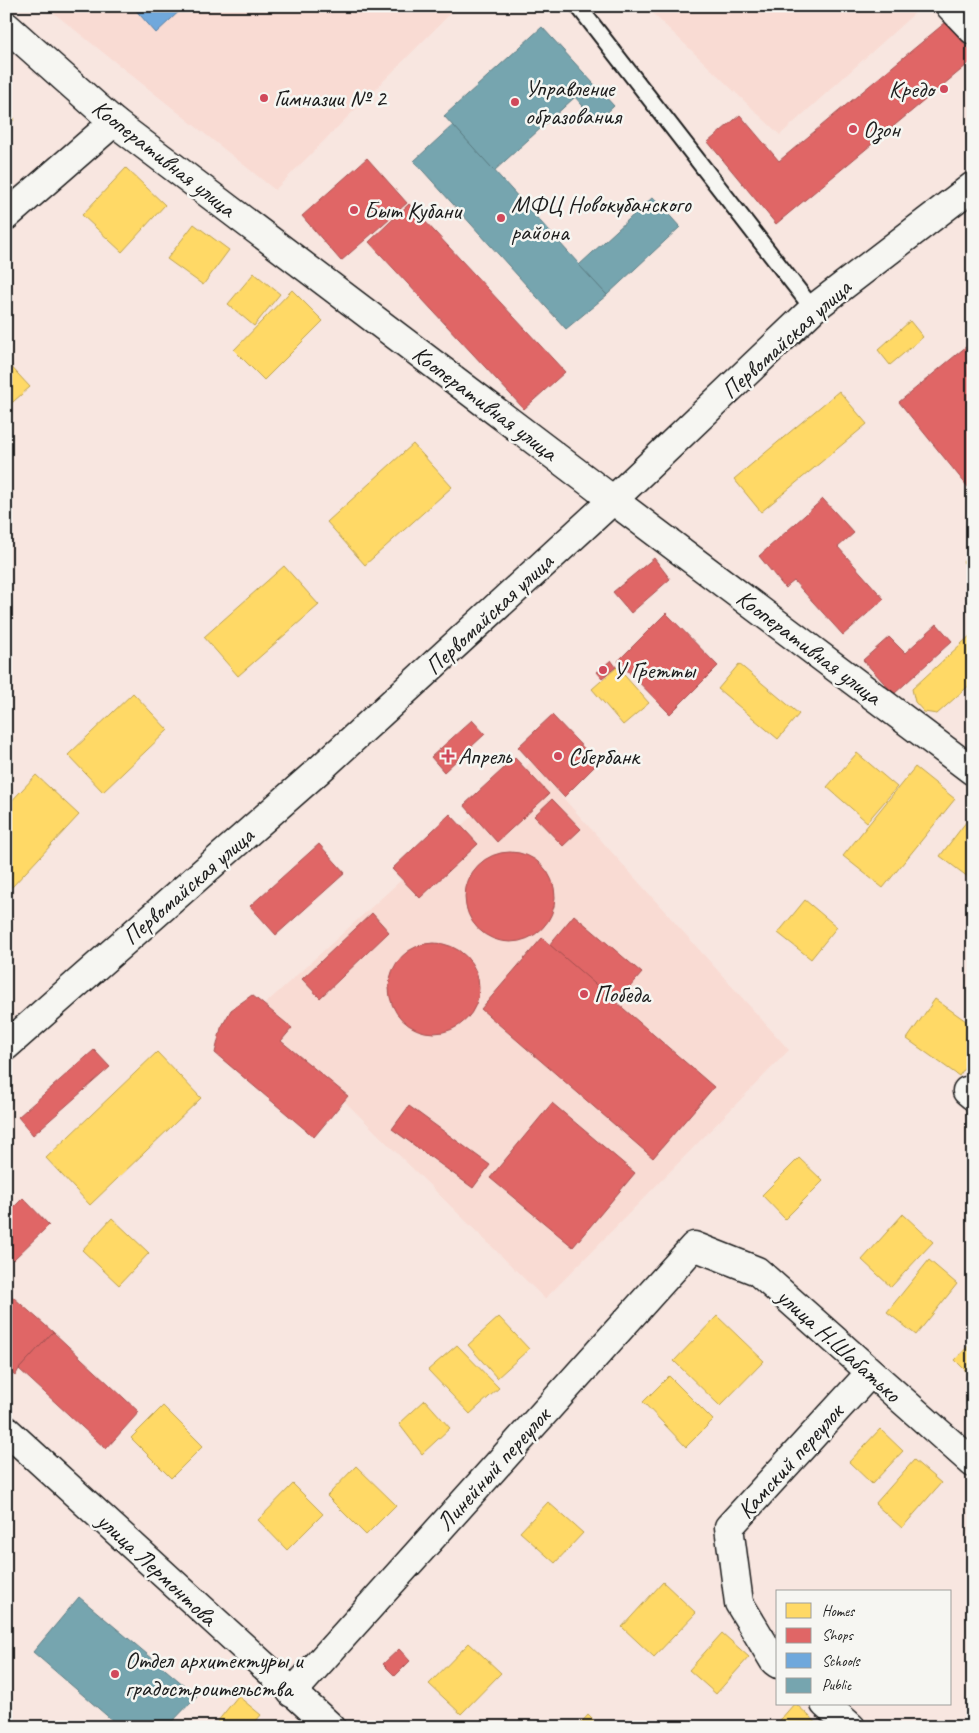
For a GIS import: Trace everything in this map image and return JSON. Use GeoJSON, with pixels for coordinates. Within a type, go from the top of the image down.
{"type":"FeatureCollection","features":[{"type":"Feature","properties":{"kind":"street"},"geometry":{"type":"LineString","coordinates":[[950,6],[973,30]]}},
{"type":"Feature","properties":{"kind":"street","name":"Кооперативная улица"},"geometry":{"type":"LineString","coordinates":[[6,26],[114,122],[973,771]]}},
{"type":"Feature","properties":{"kind":"street"},"geometry":{"type":"LineString","coordinates":[[6,216],[114,122]]}},
{"type":"Feature","properties":{"kind":"street","name":"Первомайская улица"},"geometry":{"type":"LineString","coordinates":[[6,1046],[318,772],[613,500],[813,309],[973,186]]}},
{"type":"Feature","properties":{"kind":"street","name":"улица Н.Шабатько"},"geometry":{"type":"LineString","coordinates":[[694,1246],[757,1272],[973,1463]]}},
{"type":"Feature","properties":{"kind":"street","name":"Линейный переулок"},"geometry":{"type":"LineString","coordinates":[[292,1693],[694,1246]]}},
{"type":"Feature","properties":{"kind":"street","name":"Камский переулок"},"geometry":{"type":"LineString","coordinates":[[776,1662],[739,1603],[729,1527],[870,1373]]}},
{"type":"Feature","properties":{"kind":"street","name":"улица Лермонтова"},"geometry":{"type":"LineString","coordinates":[[6,1430],[292,1693],[332,1727]]}},
{"type":"Feature","properties":{"kind":"street"},"geometry":{"type":"LineString","coordinates":[[827,1706],[851,1727]]}},
{"type":"Feature","properties":{"kind":"lane"},"geometry":{"type":"LineString","coordinates":[[578,6],[813,309]]}},
{"type":"Feature","properties":{"kind":"shaded area","name":"Гимназии № 2"},"geometry":{"type":"Polygon","coordinates":[[[45,6],[458,6],[275,190],[45,6]]]}},
{"type":"Feature","properties":{"kind":"shaded area"},"geometry":{"type":"Polygon","coordinates":[[[645,6],[910,6],[916,12],[780,135],[645,6]]]}},
{"type":"Feature","properties":{"kind":"shaded area"},"geometry":{"type":"Polygon","coordinates":[[[531,762],[789,1050],[545,1299],[255,1013],[531,762]]]}},
{"type":"Feature","properties":{"kind":"building: Homes"},"geometry":{"type":"Polygon","coordinates":[[[6,110],[15,119],[6,128],[6,110]]]}},
{"type":"Feature","properties":{"kind":"building: Homes"},"geometry":{"type":"Polygon","coordinates":[[[126,168],[165,205],[122,252],[82,215],[126,168]]]}},
{"type":"Feature","properties":{"kind":"building: Homes"},"geometry":{"type":"Polygon","coordinates":[[[194,224],[229,250],[203,285],[167,259],[194,224]]]}},
{"type":"Feature","properties":{"kind":"building: Homes"},"geometry":{"type":"Polygon","coordinates":[[[254,273],[280,294],[254,326],[228,304],[254,273]]]}},
{"type":"Feature","properties":{"kind":"building: Homes"},"geometry":{"type":"Polygon","coordinates":[[[292,290],[323,321],[264,380],[234,350],[292,290]]]}},
{"type":"Feature","properties":{"kind":"building: Homes"},"geometry":{"type":"Polygon","coordinates":[[[910,321],[923,337],[890,365],[878,350],[910,321]]]}},
{"type":"Feature","properties":{"kind":"building: Homes"},"geometry":{"type":"Polygon","coordinates":[[[6,361],[30,387],[6,408],[6,361]]]}},
{"type":"Feature","properties":{"kind":"building: Homes"},"geometry":{"type":"Polygon","coordinates":[[[839,391],[867,424],[761,512],[734,479],[839,391]]]}},
{"type":"Feature","properties":{"kind":"building: Homes"},"geometry":{"type":"Polygon","coordinates":[[[413,444],[452,487],[365,565],[327,522],[413,444]]]}},
{"type":"Feature","properties":{"kind":"building: Homes"},"geometry":{"type":"Polygon","coordinates":[[[973,550],[973,570],[963,562],[973,550]]]}},
{"type":"Feature","properties":{"kind":"building: Homes"},"geometry":{"type":"Polygon","coordinates":[[[284,566],[319,605],[238,676],[204,637],[284,566]]]}},
{"type":"Feature","properties":{"kind":"building: Homes"},"geometry":{"type":"Polygon","coordinates":[[[973,633],[973,682],[937,714],[924,712],[915,702],[912,689],[973,633]]]}},
{"type":"Feature","properties":{"kind":"building: Homes"},"geometry":{"type":"Polygon","coordinates":[[[739,664],[799,714],[778,739],[718,689],[739,664]]]}},
{"type":"Feature","properties":{"kind":"building: Homes"},"geometry":{"type":"Polygon","coordinates":[[[617,667],[649,703],[623,725],[592,689],[617,667]]]}},
{"type":"Feature","properties":{"kind":"building: Homes"},"geometry":{"type":"Polygon","coordinates":[[[133,693],[168,730],[103,792],[68,755],[133,693]]]}},
{"type":"Feature","properties":{"kind":"building: Homes"},"geometry":{"type":"Polygon","coordinates":[[[857,753],[897,787],[867,822],[827,787],[857,753]]]}},
{"type":"Feature","properties":{"kind":"building: Homes"},"geometry":{"type":"Polygon","coordinates":[[[915,767],[955,799],[883,888],[843,856],[915,767]]]}},
{"type":"Feature","properties":{"kind":"building: Homes"},"geometry":{"type":"Polygon","coordinates":[[[36,775],[79,815],[12,887],[6,882],[6,807],[36,775]]]}},
{"type":"Feature","properties":{"kind":"building: Homes"},"geometry":{"type":"Polygon","coordinates":[[[970,817],[973,819],[972,880],[940,856],[970,817]]]}},
{"type":"Feature","properties":{"kind":"building: Homes"},"geometry":{"type":"Polygon","coordinates":[[[805,900],[837,927],[811,959],[778,933],[805,900]]]}},
{"type":"Feature","properties":{"kind":"building: Homes"},"geometry":{"type":"Polygon","coordinates":[[[935,999],[973,1026],[973,1056],[959,1076],[907,1039],[935,999]]]}},
{"type":"Feature","properties":{"kind":"building: Homes"},"geometry":{"type":"Polygon","coordinates":[[[157,1052],[201,1098],[90,1205],[46,1158],[157,1052]]]}},
{"type":"Feature","properties":{"kind":"building: Homes"},"geometry":{"type":"Polygon","coordinates":[[[799,1158],[823,1181],[785,1219],[762,1195],[799,1158]]]}},
{"type":"Feature","properties":{"kind":"building: Homes"},"geometry":{"type":"Polygon","coordinates":[[[903,1214],[933,1242],[891,1287],[862,1260],[903,1214]]]}},
{"type":"Feature","properties":{"kind":"building: Homes"},"geometry":{"type":"Polygon","coordinates":[[[112,1218],[149,1253],[119,1285],[82,1250],[112,1218]]]}},
{"type":"Feature","properties":{"kind":"building: Homes"},"geometry":{"type":"Polygon","coordinates":[[[929,1260],[957,1284],[916,1335],[887,1312],[929,1260]]]}},
{"type":"Feature","properties":{"kind":"building: Homes"},"geometry":{"type":"Polygon","coordinates":[[[717,1316],[764,1361],[720,1406],[674,1361],[717,1316]]]}},
{"type":"Feature","properties":{"kind":"building: Homes"},"geometry":{"type":"Polygon","coordinates":[[[499,1317],[529,1349],[497,1378],[468,1345],[499,1317]]]}},
{"type":"Feature","properties":{"kind":"building: Homes"},"geometry":{"type":"Polygon","coordinates":[[[973,1341],[973,1378],[955,1360],[973,1341]]]}},
{"type":"Feature","properties":{"kind":"building: Homes"},"geometry":{"type":"Polygon","coordinates":[[[457,1345],[499,1388],[470,1414],[428,1370],[457,1345]]]}},
{"type":"Feature","properties":{"kind":"building: Homes"},"geometry":{"type":"Polygon","coordinates":[[[669,1376],[713,1420],[686,1447],[643,1402],[669,1376]]]}},
{"type":"Feature","properties":{"kind":"building: Homes"},"geometry":{"type":"Polygon","coordinates":[[[425,1400],[450,1428],[422,1454],[399,1424],[425,1400]]]}},
{"type":"Feature","properties":{"kind":"building: Homes"},"geometry":{"type":"Polygon","coordinates":[[[163,1406],[203,1446],[171,1478],[131,1438],[163,1406]]]}},
{"type":"Feature","properties":{"kind":"building: Homes"},"geometry":{"type":"Polygon","coordinates":[[[880,1429],[903,1451],[872,1484],[849,1462],[880,1429]]]}},
{"type":"Feature","properties":{"kind":"building: Homes"},"geometry":{"type":"Polygon","coordinates":[[[914,1460],[941,1483],[902,1528],[875,1504],[914,1460]]]}},
{"type":"Feature","properties":{"kind":"building: Homes"},"geometry":{"type":"Polygon","coordinates":[[[356,1466],[396,1505],[366,1535],[327,1496],[356,1466]]]}},
{"type":"Feature","properties":{"kind":"building: Homes"},"geometry":{"type":"Polygon","coordinates":[[[293,1484],[323,1514],[287,1550],[258,1520],[293,1484]]]}},
{"type":"Feature","properties":{"kind":"building: Homes"},"geometry":{"type":"Polygon","coordinates":[[[548,1502],[583,1533],[555,1563],[520,1532],[548,1502]]]}},
{"type":"Feature","properties":{"kind":"building: Homes"},"geometry":{"type":"Polygon","coordinates":[[[663,1582],[696,1613],[654,1657],[622,1627],[663,1582]]]}},
{"type":"Feature","properties":{"kind":"building: Homes"},"geometry":{"type":"Polygon","coordinates":[[[722,1633],[749,1657],[716,1694],[689,1670],[722,1633]]]}},
{"type":"Feature","properties":{"kind":"building: Homes"},"geometry":{"type":"Polygon","coordinates":[[[469,1643],[501,1673],[461,1714],[429,1684],[469,1643]]]}},
{"type":"Feature","properties":{"kind":"building: Homes"},"geometry":{"type":"Polygon","coordinates":[[[238,1696],[261,1715],[251,1727],[213,1727],[238,1696]]]}},
{"type":"Feature","properties":{"kind":"building: Homes"},"geometry":{"type":"Polygon","coordinates":[[[792,1706],[798,1706],[821,1727],[774,1727],[792,1706]]]}},
{"type":"Feature","properties":{"kind":"building: Homes"},"geometry":{"type":"Polygon","coordinates":[[[588,1715],[600,1727],[577,1727],[588,1715]]]}},
{"type":"Feature","properties":{"kind":"building: Shops","name":"Озон"},"geometry":{"type":"Polygon","coordinates":[[[946,22],[973,54],[973,60],[776,224],[708,142],[740,115],[779,161],[946,22]]]}},
{"type":"Feature","properties":{"kind":"building: Shops","name":"Быт Кубани"},"geometry":{"type":"Polygon","coordinates":[[[367,158],[407,203],[341,261],[302,216],[367,158]]]}},
{"type":"Feature","properties":{"kind":"building: Shops"},"geometry":{"type":"Polygon","coordinates":[[[409,204],[565,372],[524,409],[369,242],[409,204]]]}},
{"type":"Feature","properties":{"kind":"building: Shops"},"geometry":{"type":"Polygon","coordinates":[[[973,341],[973,492],[972,492],[899,402],[973,341]]]}},
{"type":"Feature","properties":{"kind":"building: Shops"},"geometry":{"type":"Polygon","coordinates":[[[823,499],[854,533],[838,547],[884,599],[843,635],[794,581],[785,588],[759,556],[823,499]]]}},
{"type":"Feature","properties":{"kind":"building: Shops"},"geometry":{"type":"Polygon","coordinates":[[[654,558],[670,579],[631,613],[613,592],[654,558]]]}},
{"type":"Feature","properties":{"kind":"building: Shops"},"geometry":{"type":"Polygon","coordinates":[[[666,613],[718,666],[670,714],[618,661],[666,613]]]}},
{"type":"Feature","properties":{"kind":"building: Shops"},"geometry":{"type":"Polygon","coordinates":[[[937,624],[952,641],[894,694],[863,660],[889,637],[905,653],[937,624]]]}},
{"type":"Feature","properties":{"kind":"building: Shops"},"geometry":{"type":"Polygon","coordinates":[[[611,660],[616,667],[602,678],[597,672],[611,660]]]}},
{"type":"Feature","properties":{"kind":"building: Shops"},"geometry":{"type":"Polygon","coordinates":[[[552,715],[598,763],[564,797],[518,747],[552,715]]]}},
{"type":"Feature","properties":{"kind":"building: Shops"},"geometry":{"type":"Polygon","coordinates":[[[472,720],[485,734],[444,772],[431,757],[472,720]]]}},
{"type":"Feature","properties":{"kind":"building: Shops"},"geometry":{"type":"Polygon","coordinates":[[[515,758],[549,794],[497,842],[464,805],[515,758]]]}},
{"type":"Feature","properties":{"kind":"building: Shops"},"geometry":{"type":"Polygon","coordinates":[[[552,799],[581,829],[563,846],[534,816],[552,799]]]}},
{"type":"Feature","properties":{"kind":"building: Shops"},"geometry":{"type":"Polygon","coordinates":[[[450,814],[478,844],[420,898],[392,869],[450,814]]]}},
{"type":"Feature","properties":{"kind":"building: Shops"},"geometry":{"type":"Polygon","coordinates":[[[319,844],[345,873],[276,935],[250,906],[319,844]]]}},
{"type":"Feature","properties":{"kind":"building: Shops"},"geometry":{"type":"Polygon","coordinates":[[[510,852],[527,856],[542,865],[551,880],[555,897],[551,914],[542,929],[527,938],[510,942],[493,938],[478,929],[469,914],[465,897],[469,880],[478,865],[493,856],[510,852]]]}},
{"type":"Feature","properties":{"kind":"building: Shops"},"geometry":{"type":"Polygon","coordinates":[[[372,913],[389,932],[320,998],[302,979],[372,913]]]}},
{"type":"Feature","properties":{"kind":"building: Shops"},"geometry":{"type":"Polygon","coordinates":[[[574,915],[642,973],[616,1003],[549,945],[574,915]]]}},
{"type":"Feature","properties":{"kind":"building: Shops"},"geometry":{"type":"Polygon","coordinates":[[[542,938],[714,1087],[653,1158],[481,1009],[542,938]]]}},
{"type":"Feature","properties":{"kind":"building: Shops"},"geometry":{"type":"Polygon","coordinates":[[[434,943],[451,947],[466,956],[475,971],[479,988],[475,1005],[466,1020],[451,1029],[434,1033],[417,1029],[402,1020],[393,1005],[389,988],[393,971],[402,956],[417,947],[434,943]]]}},
{"type":"Feature","properties":{"kind":"building: Shops"},"geometry":{"type":"Polygon","coordinates":[[[252,995],[292,1028],[281,1041],[348,1096],[314,1137],[215,1053],[221,1028],[231,1010],[252,995]]]}},
{"type":"Feature","properties":{"kind":"building: Shops"},"geometry":{"type":"Polygon","coordinates":[[[94,1050],[110,1067],[33,1135],[18,1117],[94,1050]]]}},
{"type":"Feature","properties":{"kind":"building: Shops"},"geometry":{"type":"Polygon","coordinates":[[[552,1103],[635,1173],[573,1247],[490,1178],[552,1103]]]}},
{"type":"Feature","properties":{"kind":"building: Shops"},"geometry":{"type":"Polygon","coordinates":[[[409,1106],[490,1165],[473,1188],[392,1129],[409,1106]]]}},
{"type":"Feature","properties":{"kind":"building: Shops"},"geometry":{"type":"Polygon","coordinates":[[[23,1198],[49,1225],[13,1260],[6,1253],[6,1215],[23,1198]]]}},
{"type":"Feature","properties":{"kind":"building: Shops"},"geometry":{"type":"Polygon","coordinates":[[[6,1291],[53,1332],[19,1369],[15,1376],[6,1368],[6,1291]]]}},
{"type":"Feature","properties":{"kind":"building: Shops"},"geometry":{"type":"Polygon","coordinates":[[[53,1332],[139,1412],[106,1449],[19,1369],[53,1332]]]}},
{"type":"Feature","properties":{"kind":"building: Shops"},"geometry":{"type":"Polygon","coordinates":[[[399,1649],[410,1661],[395,1676],[383,1664],[399,1649]]]}},
{"type":"Feature","properties":{"kind":"building: Schools"},"geometry":{"type":"Polygon","coordinates":[[[132,6],[185,6],[156,33],[132,6]]]}},
{"type":"Feature","properties":{"kind":"building: Public","name":"Управление образования"},"geometry":{"type":"Polygon","coordinates":[[[542,27],[614,106],[597,122],[575,97],[494,171],[444,116],[542,27]]]}},
{"type":"Feature","properties":{"kind":"building: Public","name":"МФЦ Новокубанского района"},"geometry":{"type":"Polygon","coordinates":[[[453,125],[607,295],[566,329],[414,161],[453,125]]]}},
{"type":"Feature","properties":{"kind":"building: Public"},"geometry":{"type":"Polygon","coordinates":[[[653,197],[680,227],[607,295],[579,265],[653,197]]]}},
{"type":"Feature","properties":{"kind":"building: Public","name":"Отдел архитектуры и градостроительства"},"geometry":{"type":"Polygon","coordinates":[[[79,1597],[197,1696],[167,1727],[120,1727],[33,1652],[79,1597]]]}},
{"type":"Feature","properties":{"kind":"place","name":"Кредо"},"geometry":{"type":"Point","coordinates":[944,89]}},
{"type":"Feature","properties":{"kind":"place","name":"Гимназии № 2"},"geometry":{"type":"Point","coordinates":[264,98]}},
{"type":"Feature","properties":{"kind":"place","name":"Управление образования"},"geometry":{"type":"Point","coordinates":[515,102]}},
{"type":"Feature","properties":{"kind":"place","name":"Озон"},"geometry":{"type":"Point","coordinates":[853,129]}},
{"type":"Feature","properties":{"kind":"place","name":"Быт Кубани"},"geometry":{"type":"Point","coordinates":[354,210]}},
{"type":"Feature","properties":{"kind":"place","name":"МФЦ Новокубанского района"},"geometry":{"type":"Point","coordinates":[501,218]}},
{"type":"Feature","properties":{"kind":"place","name":"У Гретты"},"geometry":{"type":"Point","coordinates":[603,670]}},
{"type":"Feature","properties":{"kind":"place","name":"Апрель"},"geometry":{"type":"Point","coordinates":[448,756]}},
{"type":"Feature","properties":{"kind":"place","name":"Сбербанк"},"geometry":{"type":"Point","coordinates":[558,756]}},
{"type":"Feature","properties":{"kind":"place","name":"Победа"},"geometry":{"type":"Point","coordinates":[584,994]}},
{"type":"Feature","properties":{"kind":"place","name":"Отдел архитектуры и градостроительства"},"geometry":{"type":"Point","coordinates":[115,1674]}}]}
